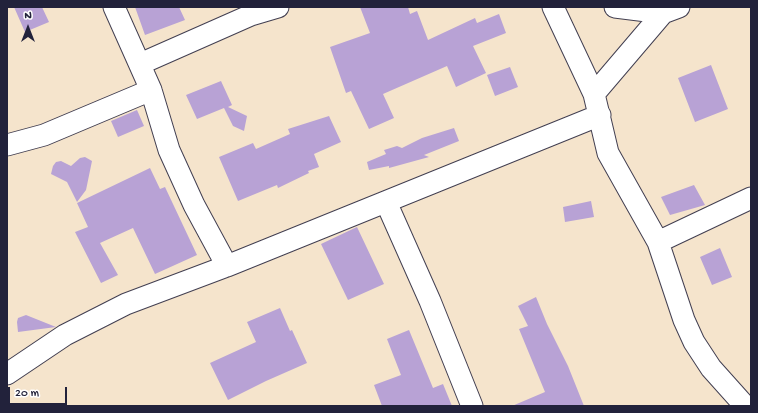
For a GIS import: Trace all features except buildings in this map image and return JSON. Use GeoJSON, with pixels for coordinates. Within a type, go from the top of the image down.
{"type":"FeatureCollection","features":[{"type":"Feature","properties":{"kind":"street"},"geometry":{"type":"LineString","coordinates":[[114,7],[152,90],[169,150],[194,205],[227,266]]}},
{"type":"Feature","properties":{"kind":"street"},"geometry":{"type":"LineString","coordinates":[[140,64],[251,15],[278,7]]}},
{"type":"Feature","properties":{"kind":"street"},"geometry":{"type":"LineString","coordinates":[[553,7],[594,94],[608,153],[658,242],[684,320],[694,342],[711,368],[745,406]]}},
{"type":"Feature","properties":{"kind":"street"},"geometry":{"type":"LineString","coordinates":[[615,7],[671,10]]}},
{"type":"Feature","properties":{"kind":"street"},"geometry":{"type":"LineString","coordinates":[[594,94],[671,10]]}},
{"type":"Feature","properties":{"kind":"street"},"geometry":{"type":"LineString","coordinates":[[7,145],[44,135],[152,90]]}},
{"type":"Feature","properties":{"kind":"street"},"geometry":{"type":"LineString","coordinates":[[7,374],[65,336],[126,304],[227,266],[600,115]]}},
{"type":"Feature","properties":{"kind":"street"},"geometry":{"type":"LineString","coordinates":[[658,242],[751,198]]}},
{"type":"Feature","properties":{"kind":"street"},"geometry":{"type":"LineString","coordinates":[[386,202],[470,405]]}}]}
